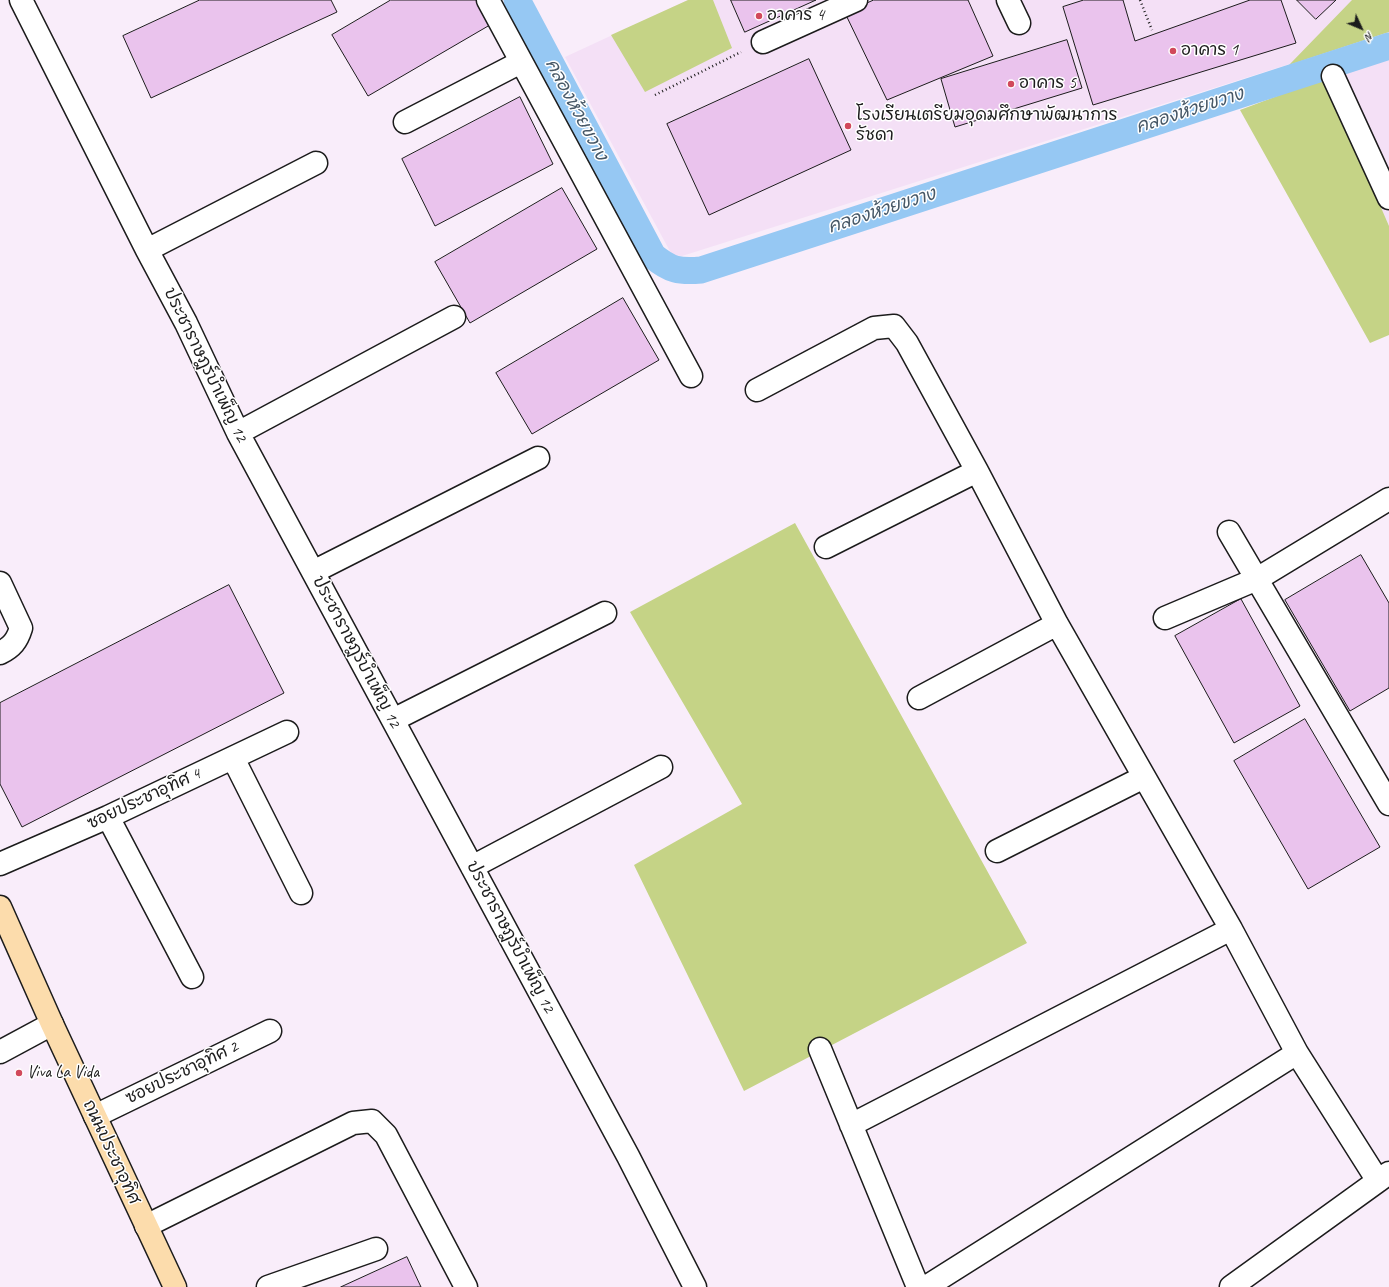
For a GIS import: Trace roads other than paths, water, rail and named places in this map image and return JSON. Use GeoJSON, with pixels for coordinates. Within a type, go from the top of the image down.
{"type":"FeatureCollection","features":[{"type":"Feature","properties":{"kind":"main road","name":"ถนนประชาอุทิศ"},"geometry":{"type":"LineString","coordinates":[[0,907],[52,1024],[175,1287]]}},
{"type":"Feature","properties":{"kind":"street"},"geometry":{"type":"LineString","coordinates":[[488,0],[691,376]]}},
{"type":"Feature","properties":{"kind":"street"},"geometry":{"type":"LineString","coordinates":[[753,46],[856,0]]}},
{"type":"Feature","properties":{"kind":"street"},"geometry":{"type":"LineString","coordinates":[[1008,0],[1019,23]]}},
{"type":"Feature","properties":{"kind":"street","name":"ประชาราษฎร์บำเพ็ญ 12"},"geometry":{"type":"LineString","coordinates":[[24,6],[147,250],[186,323],[238,433],[628,1156],[695,1287]]}},
{"type":"Feature","properties":{"kind":"street"},"geometry":{"type":"LineString","coordinates":[[405,122],[521,62]]}},
{"type":"Feature","properties":{"kind":"street"},"geometry":{"type":"LineString","coordinates":[[1333,76],[1389,198]]}},
{"type":"Feature","properties":{"kind":"street"},"geometry":{"type":"LineString","coordinates":[[147,250],[316,162]]}},
{"type":"Feature","properties":{"kind":"street"},"geometry":{"type":"LineString","coordinates":[[238,433],[454,317]]}},
{"type":"Feature","properties":{"kind":"street"},"geometry":{"type":"LineString","coordinates":[[757,390],[874,328],[894,326],[907,343],[977,471],[1057,624],[1231,929],[1297,1053],[1384,1177],[1231,1287]]}},
{"type":"Feature","properties":{"kind":"street"},"geometry":{"type":"LineString","coordinates":[[313,572],[538,458]]}},
{"type":"Feature","properties":{"kind":"street"},"geometry":{"type":"LineString","coordinates":[[826,547],[977,471]]}},
{"type":"Feature","properties":{"kind":"street"},"geometry":{"type":"LineString","coordinates":[[1165,618],[1257,579],[1389,499]]}},
{"type":"Feature","properties":{"kind":"street"},"geometry":{"type":"LineString","coordinates":[[1229,532],[1389,804]]}},
{"type":"Feature","properties":{"kind":"street"},"geometry":{"type":"LineString","coordinates":[[0,583],[21,628],[18,638],[8,649],[0,653]]}},
{"type":"Feature","properties":{"kind":"street"},"geometry":{"type":"LineString","coordinates":[[393,720],[605,613]]}},
{"type":"Feature","properties":{"kind":"street"},"geometry":{"type":"LineString","coordinates":[[918,698],[1057,624]]}},
{"type":"Feature","properties":{"kind":"street","name":"ซอยประชาอุทิศ 4"},"geometry":{"type":"LineString","coordinates":[[0,864],[108,817],[287,732]]}},
{"type":"Feature","properties":{"kind":"street"},"geometry":{"type":"LineString","coordinates":[[233,758],[301,893]]}},
{"type":"Feature","properties":{"kind":"street"},"geometry":{"type":"LineString","coordinates":[[472,867],[661,767]]}},
{"type":"Feature","properties":{"kind":"street"},"geometry":{"type":"LineString","coordinates":[[996,851],[1144,777]]}},
{"type":"Feature","properties":{"kind":"street"},"geometry":{"type":"LineString","coordinates":[[108,817],[192,977]]}},
{"type":"Feature","properties":{"kind":"street"},"geometry":{"type":"LineString","coordinates":[[851,1125],[1231,929]]}},
{"type":"Feature","properties":{"kind":"street"},"geometry":{"type":"LineString","coordinates":[[0,1052],[52,1024]]}},
{"type":"Feature","properties":{"kind":"street","name":"ซอยประชาอุทิศ 2"},"geometry":{"type":"LineString","coordinates":[[95,1116],[270,1031]]}},
{"type":"Feature","properties":{"kind":"street"},"geometry":{"type":"LineString","coordinates":[[820,1049],[918,1287]]}},
{"type":"Feature","properties":{"kind":"street"},"geometry":{"type":"LineString","coordinates":[[926,1287],[1297,1053]]}},
{"type":"Feature","properties":{"kind":"street"},"geometry":{"type":"LineString","coordinates":[[146,1226],[353,1123],[372,1121],[386,1135],[466,1287]]}},
{"type":"Feature","properties":{"kind":"street"},"geometry":{"type":"LineString","coordinates":[[268,1287],[376,1249]]}},
{"type":"Feature","properties":{"kind":"waterway","name":"คลองห้วยขวาง"},"geometry":{"type":"LineString","coordinates":[[517,0],[653,256],[670,267],[687,271],[701,270],[1389,46]]}},
{"type":"Feature","properties":{"kind":"place","name":"อาคาร 4"},"geometry":{"type":"Point","coordinates":[759,16]}},
{"type":"Feature","properties":{"kind":"place","name":"อาคาร 1"},"geometry":{"type":"Point","coordinates":[1173,51]}},
{"type":"Feature","properties":{"kind":"place","name":"อาคาร 5"},"geometry":{"type":"Point","coordinates":[1011,84]}},
{"type":"Feature","properties":{"kind":"place","name":"โรงเรียนเตรียมอุดมศึกษาพัฒนาการ รัชดา"},"geometry":{"type":"Point","coordinates":[848,126]}},
{"type":"Feature","properties":{"kind":"place","name":"Viva La Vida"},"geometry":{"type":"Point","coordinates":[19,1073]}}]}
